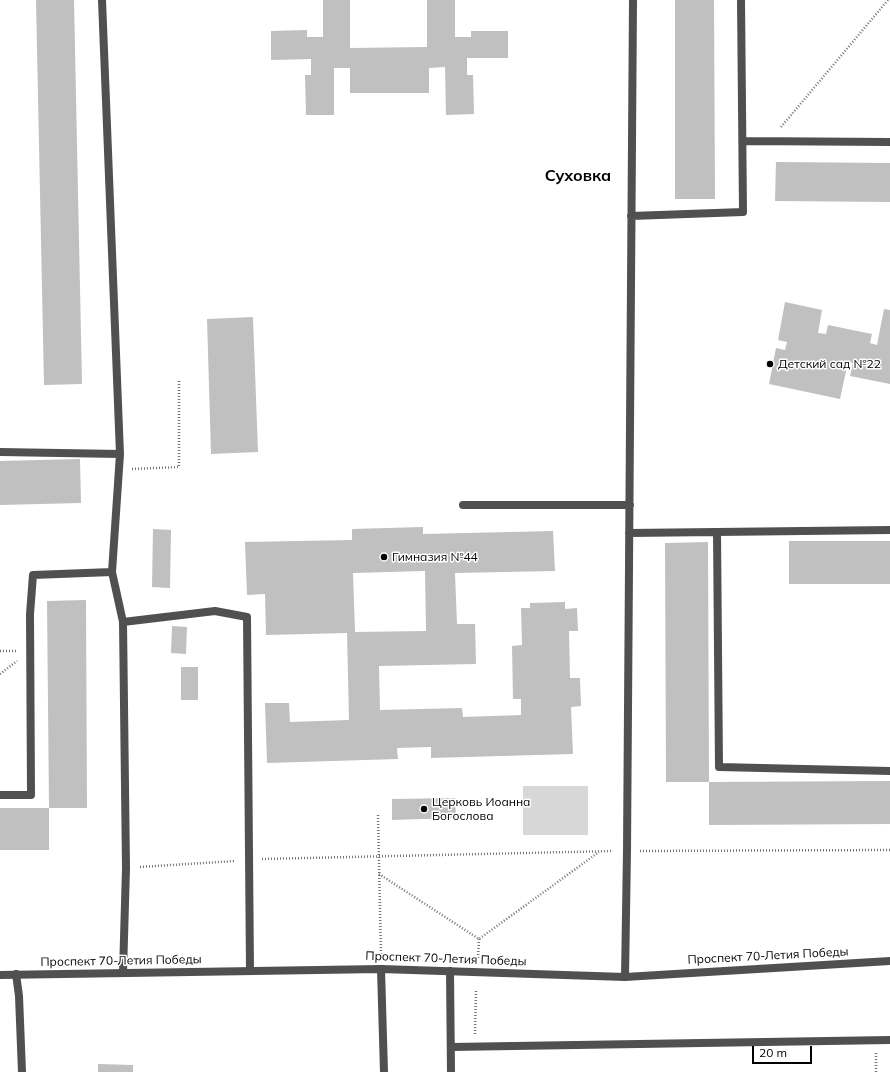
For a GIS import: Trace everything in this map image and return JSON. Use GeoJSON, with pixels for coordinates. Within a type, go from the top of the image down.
{"type":"FeatureCollection","features":[{"type":"Feature","properties":{"kind":"street"},"geometry":{"type":"LineString","coordinates":[[102,0],[120,454],[112,572],[123,622],[126,868],[123,973]]}},
{"type":"Feature","properties":{"kind":"street"},"geometry":{"type":"LineString","coordinates":[[625,977],[633,0]]}},
{"type":"Feature","properties":{"kind":"street"},"geometry":{"type":"LineString","coordinates":[[632,216],[743,212],[742,0]]}},
{"type":"Feature","properties":{"kind":"street"},"geometry":{"type":"LineString","coordinates":[[743,140],[890,142]]}},
{"type":"Feature","properties":{"kind":"street"},"geometry":{"type":"LineString","coordinates":[[0,452],[120,454]]}},
{"type":"Feature","properties":{"kind":"street"},"geometry":{"type":"LineString","coordinates":[[463,504],[630,506]]}},
{"type":"Feature","properties":{"kind":"street"},"geometry":{"type":"LineString","coordinates":[[629,533],[890,530]]}},
{"type":"Feature","properties":{"kind":"street"},"geometry":{"type":"LineString","coordinates":[[717,532],[719,766],[890,771]]}},
{"type":"Feature","properties":{"kind":"street"},"geometry":{"type":"LineString","coordinates":[[0,795],[31,795],[30,614],[33,575],[112,572]]}},
{"type":"Feature","properties":{"kind":"street"},"geometry":{"type":"LineString","coordinates":[[123,622],[215,611],[247,617],[250,971]]}},
{"type":"Feature","properties":{"kind":"street","name":"Проспект 70-Летия Победы"},"geometry":{"type":"LineString","coordinates":[[0,975],[381,968],[625,977],[890,961]]}},
{"type":"Feature","properties":{"kind":"street"},"geometry":{"type":"LineString","coordinates":[[381,968],[384,1072]]}},
{"type":"Feature","properties":{"kind":"street"},"geometry":{"type":"LineString","coordinates":[[450,971],[451,1072]]}},
{"type":"Feature","properties":{"kind":"street"},"geometry":{"type":"LineString","coordinates":[[16,974],[19,996],[22,1072]]}},
{"type":"Feature","properties":{"kind":"street"},"geometry":{"type":"LineString","coordinates":[[451,1047],[890,1040]]}},
{"type":"Feature","properties":{"kind":"path"},"geometry":{"type":"LineString","coordinates":[[770,141],[888,0]]}},
{"type":"Feature","properties":{"kind":"path"},"geometry":{"type":"LineString","coordinates":[[120,470],[180,466],[180,380]]}},
{"type":"Feature","properties":{"kind":"path"},"geometry":{"type":"LineString","coordinates":[[378,815],[381,968]]}},
{"type":"Feature","properties":{"kind":"path"},"geometry":{"type":"LineString","coordinates":[[126,868],[249,860],[379,856],[627,851],[890,850]]}},
{"type":"Feature","properties":{"kind":"path"},"geometry":{"type":"LineString","coordinates":[[479,939],[600,852]]}},
{"type":"Feature","properties":{"kind":"path"},"geometry":{"type":"LineString","coordinates":[[379,874],[479,939]]}},
{"type":"Feature","properties":{"kind":"path"},"geometry":{"type":"LineString","coordinates":[[478,958],[479,939]]}},
{"type":"Feature","properties":{"kind":"path"},"geometry":{"type":"LineString","coordinates":[[474,1047],[476,990]]}},
{"type":"Feature","properties":{"kind":"path"},"geometry":{"type":"LineString","coordinates":[[875,1041],[876,1072]]}},
{"type":"Feature","properties":{"kind":"shaded area"},"geometry":{"type":"Polygon","coordinates":[[[523,786],[588,786],[588,835],[523,835],[523,786]]]}},
{"type":"Feature","properties":{"kind":"building"},"geometry":{"type":"Polygon","coordinates":[[[36,0],[74,0],[82,384],[44,385],[36,0]]]}},
{"type":"Feature","properties":{"kind":"building"},"geometry":{"type":"Polygon","coordinates":[[[323,0],[350,0],[350,48],[427,47],[427,0],[455,0],[455,37],[471,37],[471,31],[508,31],[508,58],[467,58],[467,75],[473,75],[474,114],[446,115],[445,67],[429,68],[429,93],[350,93],[350,68],[334,68],[334,115],[306,115],[305,75],[311,75],[311,59],[271,60],[271,31],[307,30],[307,37],[323,37],[323,0]]]}},
{"type":"Feature","properties":{"kind":"building"},"geometry":{"type":"Polygon","coordinates":[[[675,0],[714,0],[715,199],[675,199],[675,0]]]}},
{"type":"Feature","properties":{"kind":"building"},"geometry":{"type":"Polygon","coordinates":[[[776,162],[890,163],[890,202],[775,201],[776,162]]]}},
{"type":"Feature","properties":{"kind":"building"},"geometry":{"type":"Polygon","coordinates":[[[785,302],[822,310],[818,333],[826,334],[828,325],[872,334],[870,343],[877,345],[884,309],[890,310],[890,384],[850,376],[853,363],[848,362],[840,399],[769,384],[776,348],[785,350],[787,342],[778,340],[785,302]]]}},
{"type":"Feature","properties":{"kind":"building"},"geometry":{"type":"Polygon","coordinates":[[[253,317],[258,452],[211,454],[207,319],[253,317]]]}},
{"type":"Feature","properties":{"kind":"building"},"geometry":{"type":"Polygon","coordinates":[[[80,459],[81,503],[0,505],[0,461],[80,459]]]}},
{"type":"Feature","properties":{"kind":"building"},"geometry":{"type":"Polygon","coordinates":[[[423,527],[423,534],[553,531],[555,571],[455,573],[457,624],[475,624],[476,664],[379,666],[380,710],[462,708],[463,717],[521,715],[521,699],[513,699],[512,646],[522,645],[521,608],[530,608],[530,603],[565,602],[565,609],[577,608],[578,631],[569,631],[570,678],[580,678],[581,706],[571,707],[573,754],[431,758],[431,747],[397,748],[398,759],[267,763],[265,703],[289,703],[290,722],[349,720],[347,633],[266,635],[265,594],[247,595],[245,542],[352,540],[352,529],[423,527]],[[425,571],[353,573],[355,632],[426,631],[425,571]]]}},
{"type":"Feature","properties":{"kind":"building"},"geometry":{"type":"Polygon","coordinates":[[[153,529],[171,530],[170,588],[152,587],[153,529]]]}},
{"type":"Feature","properties":{"kind":"building"},"geometry":{"type":"Polygon","coordinates":[[[789,541],[890,541],[890,584],[789,584],[789,541]]]}},
{"type":"Feature","properties":{"kind":"building"},"geometry":{"type":"Polygon","coordinates":[[[708,542],[709,782],[666,782],[665,543],[708,542]]]}},
{"type":"Feature","properties":{"kind":"building"},"geometry":{"type":"Polygon","coordinates":[[[86,600],[87,808],[49,808],[47,601],[86,600]]]}},
{"type":"Feature","properties":{"kind":"building"},"geometry":{"type":"Polygon","coordinates":[[[172,626],[187,627],[186,654],[171,653],[172,626]]]}},
{"type":"Feature","properties":{"kind":"building"},"geometry":{"type":"Polygon","coordinates":[[[181,667],[198,667],[198,700],[181,700],[181,667]]]}},
{"type":"Feature","properties":{"kind":"building"},"geometry":{"type":"Polygon","coordinates":[[[890,781],[890,824],[709,825],[709,782],[890,781]]]}},
{"type":"Feature","properties":{"kind":"building","name":"Церковь Иоанна Богослова"},"geometry":{"type":"Polygon","coordinates":[[[455,798],[456,818],[392,820],[392,799],[455,798]]]}},
{"type":"Feature","properties":{"kind":"building"},"geometry":{"type":"Polygon","coordinates":[[[0,808],[49,808],[49,850],[0,850],[0,808]]]}},
{"type":"Feature","properties":{"kind":"building"},"geometry":{"type":"Polygon","coordinates":[[[98,1064],[133,1065],[133,1072],[98,1072],[98,1064]]]}},
{"type":"Feature","properties":{"kind":"place","name":"Детский сад №22"},"geometry":{"type":"Point","coordinates":[770,364]}},
{"type":"Feature","properties":{"kind":"place","name":"Гимназия №44"},"geometry":{"type":"Point","coordinates":[384,557]}},
{"type":"Feature","properties":{"kind":"place","name":"Церковь Иоанна Богослова"},"geometry":{"type":"Point","coordinates":[424,809]}},
{"type":"Feature","properties":{"kind":"district","name":"Суховка"},"geometry":{"type":"Point","coordinates":[578,176]}}]}
